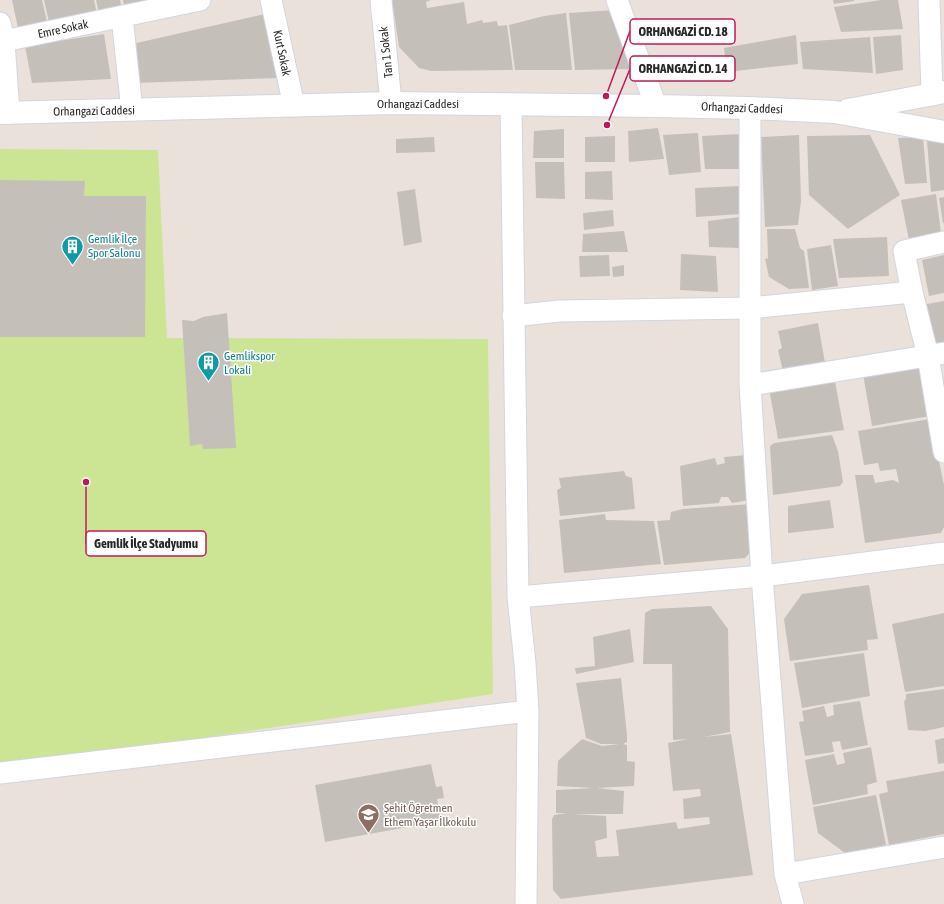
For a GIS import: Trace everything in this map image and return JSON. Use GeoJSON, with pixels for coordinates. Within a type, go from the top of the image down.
{"type":"FeatureCollection","features":[{"type":"Feature","properties":{"kind":"street","name":"Emre Sokak"},"geometry":{"type":"LineString","coordinates":[[2,32],[122,17],[200,0]]}},
{"type":"Feature","properties":{"kind":"street","name":"Kurt Sokak"},"geometry":{"type":"LineString","coordinates":[[271,0],[294,106]]}},
{"type":"Feature","properties":{"kind":"street","name":"Tan 1 Sokak"},"geometry":{"type":"LineString","coordinates":[[381,0],[391,103]]}},
{"type":"Feature","properties":{"kind":"street"},"geometry":{"type":"LineString","coordinates":[[617,0],[656,106]]}},
{"type":"Feature","properties":{"kind":"street"},"geometry":{"type":"LineString","coordinates":[[835,112],[938,93],[929,0]]}},
{"type":"Feature","properties":{"kind":"street"},"geometry":{"type":"LineString","coordinates":[[122,17],[132,110]]}},
{"type":"Feature","properties":{"kind":"street"},"geometry":{"type":"LineString","coordinates":[[2,32],[4,113]]}},
{"type":"Feature","properties":{"kind":"street","name":"Orhangazi Caddesi"},"geometry":{"type":"LineString","coordinates":[[4,113],[391,103],[656,106],[835,112]]}},
{"type":"Feature","properties":{"kind":"street"},"geometry":{"type":"LineString","coordinates":[[511,104],[518,597],[525,663],[528,711],[526,904]]}},
{"type":"Feature","properties":{"kind":"street"},"geometry":{"type":"LineString","coordinates":[[750,108],[750,385],[762,576],[785,874],[793,904]]}},
{"type":"Feature","properties":{"kind":"street"},"geometry":{"type":"LineString","coordinates":[[835,112],[944,132]]}},
{"type":"Feature","properties":{"kind":"street"},"geometry":{"type":"LineString","coordinates":[[944,242],[904,251],[912,292],[936,355],[944,452]]}},
{"type":"Feature","properties":{"kind":"street"},"geometry":{"type":"LineString","coordinates":[[513,316],[559,311],[750,308],[912,292]]}},
{"type":"Feature","properties":{"kind":"street"},"geometry":{"type":"LineString","coordinates":[[750,385],[936,355]]}},
{"type":"Feature","properties":{"kind":"street"},"geometry":{"type":"LineString","coordinates":[[518,597],[762,576],[944,553]]}},
{"type":"Feature","properties":{"kind":"street"},"geometry":{"type":"LineString","coordinates":[[0,773],[528,711]]}},
{"type":"Feature","properties":{"kind":"street"},"geometry":{"type":"LineString","coordinates":[[785,874],[944,847]]}},
{"type":"Feature","properties":{"kind":"green space"},"geometry":{"type":"Polygon","coordinates":[[[0,149],[158,150],[167,338],[488,339],[493,694],[0,769],[0,149]]]}},
{"type":"Feature","properties":{"kind":"building"},"geometry":{"type":"Polygon","coordinates":[[[12,0],[42,0],[47,22],[18,28],[12,0]]]}},
{"type":"Feature","properties":{"kind":"building"},"geometry":{"type":"Polygon","coordinates":[[[44,0],[94,0],[97,14],[49,22],[44,0]]]}},
{"type":"Feature","properties":{"kind":"building"},"geometry":{"type":"Polygon","coordinates":[[[96,0],[120,0],[122,10],[99,13],[96,0]]]}},
{"type":"Feature","properties":{"kind":"building"},"geometry":{"type":"Polygon","coordinates":[[[123,0],[146,0],[147,5],[125,9],[123,0]]]}},
{"type":"Feature","properties":{"kind":"building"},"geometry":{"type":"Polygon","coordinates":[[[392,0],[431,0],[426,2],[427,8],[464,2],[467,24],[482,20],[483,23],[497,21],[498,26],[507,25],[513,70],[431,71],[419,68],[399,47],[392,0]]]}},
{"type":"Feature","properties":{"kind":"building"},"geometry":{"type":"Polygon","coordinates":[[[833,0],[854,0],[854,1],[834,4],[833,0]]]}},
{"type":"Feature","properties":{"kind":"building"},"geometry":{"type":"Polygon","coordinates":[[[881,0],[898,0],[903,29],[841,32],[834,7],[881,0]]]}},
{"type":"Feature","properties":{"kind":"building"},"geometry":{"type":"Polygon","coordinates":[[[615,10],[630,69],[575,70],[569,13],[615,10]]]}},
{"type":"Feature","properties":{"kind":"building"},"geometry":{"type":"Polygon","coordinates":[[[269,13],[279,78],[134,83],[132,44],[269,13]]]}},
{"type":"Feature","properties":{"kind":"building"},"geometry":{"type":"Polygon","coordinates":[[[566,13],[572,70],[515,70],[509,25],[544,16],[566,13]]]}},
{"type":"Feature","properties":{"kind":"building"},"geometry":{"type":"Polygon","coordinates":[[[104,34],[111,79],[32,83],[25,46],[104,34]]]}},
{"type":"Feature","properties":{"kind":"building"},"geometry":{"type":"Polygon","coordinates":[[[796,35],[798,64],[727,72],[724,48],[796,35]]]}},
{"type":"Feature","properties":{"kind":"building"},"geometry":{"type":"Polygon","coordinates":[[[901,35],[903,70],[876,74],[873,37],[901,35]]]}},
{"type":"Feature","properties":{"kind":"building"},"geometry":{"type":"Polygon","coordinates":[[[870,37],[873,73],[803,69],[800,42],[870,37]]]}},
{"type":"Feature","properties":{"kind":"building"},"geometry":{"type":"Polygon","coordinates":[[[658,128],[664,159],[629,162],[628,131],[658,128]]]}},
{"type":"Feature","properties":{"kind":"building"},"geometry":{"type":"Polygon","coordinates":[[[564,129],[564,158],[533,158],[534,131],[564,129]]]}},
{"type":"Feature","properties":{"kind":"building"},"geometry":{"type":"Polygon","coordinates":[[[698,133],[701,172],[669,175],[663,135],[698,133]]]}},
{"type":"Feature","properties":{"kind":"building"},"geometry":{"type":"Polygon","coordinates":[[[740,134],[739,169],[705,169],[702,136],[740,134]]]}},
{"type":"Feature","properties":{"kind":"building"},"geometry":{"type":"Polygon","coordinates":[[[799,135],[801,201],[798,225],[765,227],[761,137],[799,135]]]}},
{"type":"Feature","properties":{"kind":"building"},"geometry":{"type":"Polygon","coordinates":[[[870,135],[900,195],[848,229],[809,195],[807,136],[870,135]]]}},
{"type":"Feature","properties":{"kind":"building"},"geometry":{"type":"Polygon","coordinates":[[[615,136],[615,162],[585,162],[585,137],[615,136]]]}},
{"type":"Feature","properties":{"kind":"building"},"geometry":{"type":"Polygon","coordinates":[[[928,136],[944,136],[944,190],[931,192],[927,141],[928,136]]]}},
{"type":"Feature","properties":{"kind":"building"},"geometry":{"type":"Polygon","coordinates":[[[434,137],[435,152],[396,153],[396,139],[434,137]]]}},
{"type":"Feature","properties":{"kind":"building"},"geometry":{"type":"Polygon","coordinates":[[[923,137],[927,183],[905,184],[898,138],[923,137]]]}},
{"type":"Feature","properties":{"kind":"building"},"geometry":{"type":"Polygon","coordinates":[[[535,162],[564,162],[565,199],[536,198],[535,162]]]}},
{"type":"Feature","properties":{"kind":"building"},"geometry":{"type":"Polygon","coordinates":[[[612,171],[613,200],[585,199],[585,172],[612,171]]]}},
{"type":"Feature","properties":{"kind":"building","name":"Gemlik İlçe Spor Salonu"},"geometry":{"type":"Polygon","coordinates":[[[0,180],[85,181],[84,196],[146,196],[145,337],[0,337],[0,180]]]}},
{"type":"Feature","properties":{"kind":"building"},"geometry":{"type":"Polygon","coordinates":[[[740,186],[741,214],[696,217],[695,188],[740,186]]]}},
{"type":"Feature","properties":{"kind":"building"},"geometry":{"type":"Polygon","coordinates":[[[415,189],[422,242],[404,246],[397,192],[415,189]]]}},
{"type":"Feature","properties":{"kind":"building"},"geometry":{"type":"Polygon","coordinates":[[[936,194],[941,233],[909,240],[901,200],[936,194]]]}},
{"type":"Feature","properties":{"kind":"building"},"geometry":{"type":"Polygon","coordinates":[[[944,197],[944,223],[943,223],[939,198],[944,197]]]}},
{"type":"Feature","properties":{"kind":"building"},"geometry":{"type":"Polygon","coordinates":[[[613,210],[614,226],[584,230],[583,213],[613,210]]]}},
{"type":"Feature","properties":{"kind":"building"},"geometry":{"type":"Polygon","coordinates":[[[740,217],[741,248],[709,247],[708,221],[740,217]]]}},
{"type":"Feature","properties":{"kind":"building"},"geometry":{"type":"Polygon","coordinates":[[[767,229],[795,229],[800,248],[804,251],[809,288],[789,289],[769,277],[765,259],[768,258],[767,229]]]}},
{"type":"Feature","properties":{"kind":"building"},"geometry":{"type":"Polygon","coordinates":[[[624,231],[628,252],[582,252],[583,234],[624,231]]]}},
{"type":"Feature","properties":{"kind":"building"},"geometry":{"type":"Polygon","coordinates":[[[887,237],[889,276],[839,278],[833,239],[887,237]]]}},
{"type":"Feature","properties":{"kind":"building"},"geometry":{"type":"Polygon","coordinates":[[[831,245],[838,286],[812,290],[807,249],[831,245]]]}},
{"type":"Feature","properties":{"kind":"building"},"geometry":{"type":"Polygon","coordinates":[[[681,254],[716,256],[718,292],[680,290],[681,254]]]}},
{"type":"Feature","properties":{"kind":"building"},"geometry":{"type":"Polygon","coordinates":[[[609,255],[610,276],[580,277],[579,256],[609,255]]]}},
{"type":"Feature","properties":{"kind":"building"},"geometry":{"type":"Polygon","coordinates":[[[944,255],[944,293],[929,296],[922,260],[944,255]]]}},
{"type":"Feature","properties":{"kind":"building"},"geometry":{"type":"Polygon","coordinates":[[[624,265],[624,276],[613,277],[612,267],[624,265]]]}},
{"type":"Feature","properties":{"kind":"building"},"geometry":{"type":"Polygon","coordinates":[[[944,301],[944,343],[935,345],[927,304],[944,301]]]}},
{"type":"Feature","properties":{"kind":"building","name":"Gemlikspor Lokali"},"geometry":{"type":"Polygon","coordinates":[[[227,313],[236,448],[203,449],[202,444],[190,446],[182,320],[194,321],[203,317],[227,313]]]}},
{"type":"Feature","properties":{"kind":"building"},"geometry":{"type":"Polygon","coordinates":[[[818,323],[825,363],[783,371],[778,350],[782,348],[778,331],[818,323]]]}},
{"type":"Feature","properties":{"kind":"building"},"geometry":{"type":"Polygon","coordinates":[[[920,365],[930,416],[872,426],[863,374],[920,365]]]}},
{"type":"Feature","properties":{"kind":"building"},"geometry":{"type":"Polygon","coordinates":[[[834,376],[844,430],[778,439],[769,388],[834,376]]]}},
{"type":"Feature","properties":{"kind":"building"},"geometry":{"type":"Polygon","coordinates":[[[930,419],[944,485],[944,527],[941,533],[865,543],[855,475],[873,475],[875,483],[893,480],[899,483],[896,469],[880,471],[878,463],[864,465],[858,431],[930,419]]]}},
{"type":"Feature","properties":{"kind":"building"},"geometry":{"type":"Polygon","coordinates":[[[832,435],[838,451],[843,482],[840,486],[773,495],[770,446],[774,443],[832,435]]]}},
{"type":"Feature","properties":{"kind":"building"},"geometry":{"type":"Polygon","coordinates":[[[747,455],[750,500],[732,503],[728,497],[721,497],[719,503],[683,506],[680,466],[715,458],[717,465],[725,463],[724,457],[747,455]]]}},
{"type":"Feature","properties":{"kind":"building"},"geometry":{"type":"Polygon","coordinates":[[[624,471],[626,476],[632,478],[635,509],[560,516],[557,490],[561,488],[559,478],[624,471]]]}},
{"type":"Feature","properties":{"kind":"building"},"geometry":{"type":"Polygon","coordinates":[[[830,500],[834,528],[788,533],[788,506],[830,500]]]}},
{"type":"Feature","properties":{"kind":"building"},"geometry":{"type":"Polygon","coordinates":[[[751,504],[752,550],[745,558],[664,565],[657,521],[670,520],[671,512],[683,509],[751,504]]]}},
{"type":"Feature","properties":{"kind":"building"},"geometry":{"type":"Polygon","coordinates":[[[605,514],[606,520],[654,521],[661,564],[564,573],[559,520],[605,514]]]}},
{"type":"Feature","properties":{"kind":"building"},"geometry":{"type":"Polygon","coordinates":[[[869,585],[878,639],[867,640],[868,650],[790,661],[784,619],[802,594],[869,585]]]}},
{"type":"Feature","properties":{"kind":"building"},"geometry":{"type":"Polygon","coordinates":[[[711,606],[728,629],[730,732],[704,737],[731,734],[753,875],[561,899],[553,890],[552,819],[554,815],[567,813],[556,813],[556,790],[594,788],[557,786],[558,761],[582,739],[602,746],[619,744],[601,744],[586,738],[576,683],[621,678],[627,735],[627,742],[623,744],[627,745],[627,761],[635,762],[634,786],[597,788],[624,791],[623,814],[574,814],[606,816],[607,838],[595,841],[597,857],[619,856],[616,830],[676,822],[678,829],[710,824],[709,817],[684,819],[683,799],[701,796],[700,789],[673,791],[668,743],[688,739],[673,740],[672,664],[643,664],[645,613],[652,609],[711,606]]]}},
{"type":"Feature","properties":{"kind":"building"},"geometry":{"type":"Polygon","coordinates":[[[944,613],[944,686],[905,692],[892,624],[944,613]]]}},
{"type":"Feature","properties":{"kind":"building"},"geometry":{"type":"Polygon","coordinates":[[[630,629],[634,662],[576,674],[575,668],[595,666],[593,637],[630,629]]]}},
{"type":"Feature","properties":{"kind":"building"},"geometry":{"type":"Polygon","coordinates":[[[864,653],[870,696],[802,708],[794,663],[864,653]]]}},
{"type":"Feature","properties":{"kind":"building"},"geometry":{"type":"Polygon","coordinates":[[[944,689],[944,727],[925,731],[908,730],[904,702],[906,694],[944,689]]]}},
{"type":"Feature","properties":{"kind":"building"},"geometry":{"type":"Polygon","coordinates":[[[860,701],[868,745],[842,750],[840,741],[832,742],[834,752],[805,756],[799,722],[804,721],[802,711],[824,706],[827,717],[834,715],[833,705],[860,701]]]}},
{"type":"Feature","properties":{"kind":"building"},"geometry":{"type":"Polygon","coordinates":[[[944,738],[944,763],[938,764],[935,740],[944,738]]]}},
{"type":"Feature","properties":{"kind":"building"},"geometry":{"type":"Polygon","coordinates":[[[871,747],[877,782],[867,785],[868,794],[813,805],[805,760],[834,754],[837,765],[845,763],[843,753],[871,747]]]}},
{"type":"Feature","properties":{"kind":"building"},"geometry":{"type":"Polygon","coordinates":[[[431,764],[436,787],[442,786],[444,798],[437,799],[441,821],[325,842],[315,785],[431,764]]]}},
{"type":"Feature","properties":{"kind":"building"},"geometry":{"type":"Polygon","coordinates":[[[944,771],[944,834],[889,845],[879,794],[888,792],[886,781],[944,771]]]}},
{"type":"Feature","properties":{"kind":"building"},"geometry":{"type":"Polygon","coordinates":[[[876,795],[886,845],[845,853],[818,833],[813,807],[876,795]]]}},
{"type":"Feature","properties":{"kind":"place","name":"ORHANGAZİ CD. 18"},"geometry":{"type":"Point","coordinates":[606,96]}},
{"type":"Feature","properties":{"kind":"place","name":"ORHANGAZİ CD. 14"},"geometry":{"type":"Point","coordinates":[607,125]}},
{"type":"Feature","properties":{"kind":"place","name":"Gemlik İlçe Spor Salonu"},"geometry":{"type":"Point","coordinates":[73,266]}},
{"type":"Feature","properties":{"kind":"place","name":"Gemlikspor Lokali"},"geometry":{"type":"Point","coordinates":[209,382]}},
{"type":"Feature","properties":{"kind":"place","name":"Gemlik İlçe Stadyumu"},"geometry":{"type":"Point","coordinates":[86,482]}},
{"type":"Feature","properties":{"kind":"place","name":"Şehit Öğretmen Ethem Yaşar İlkokulu"},"geometry":{"type":"Point","coordinates":[368,834]}}]}
